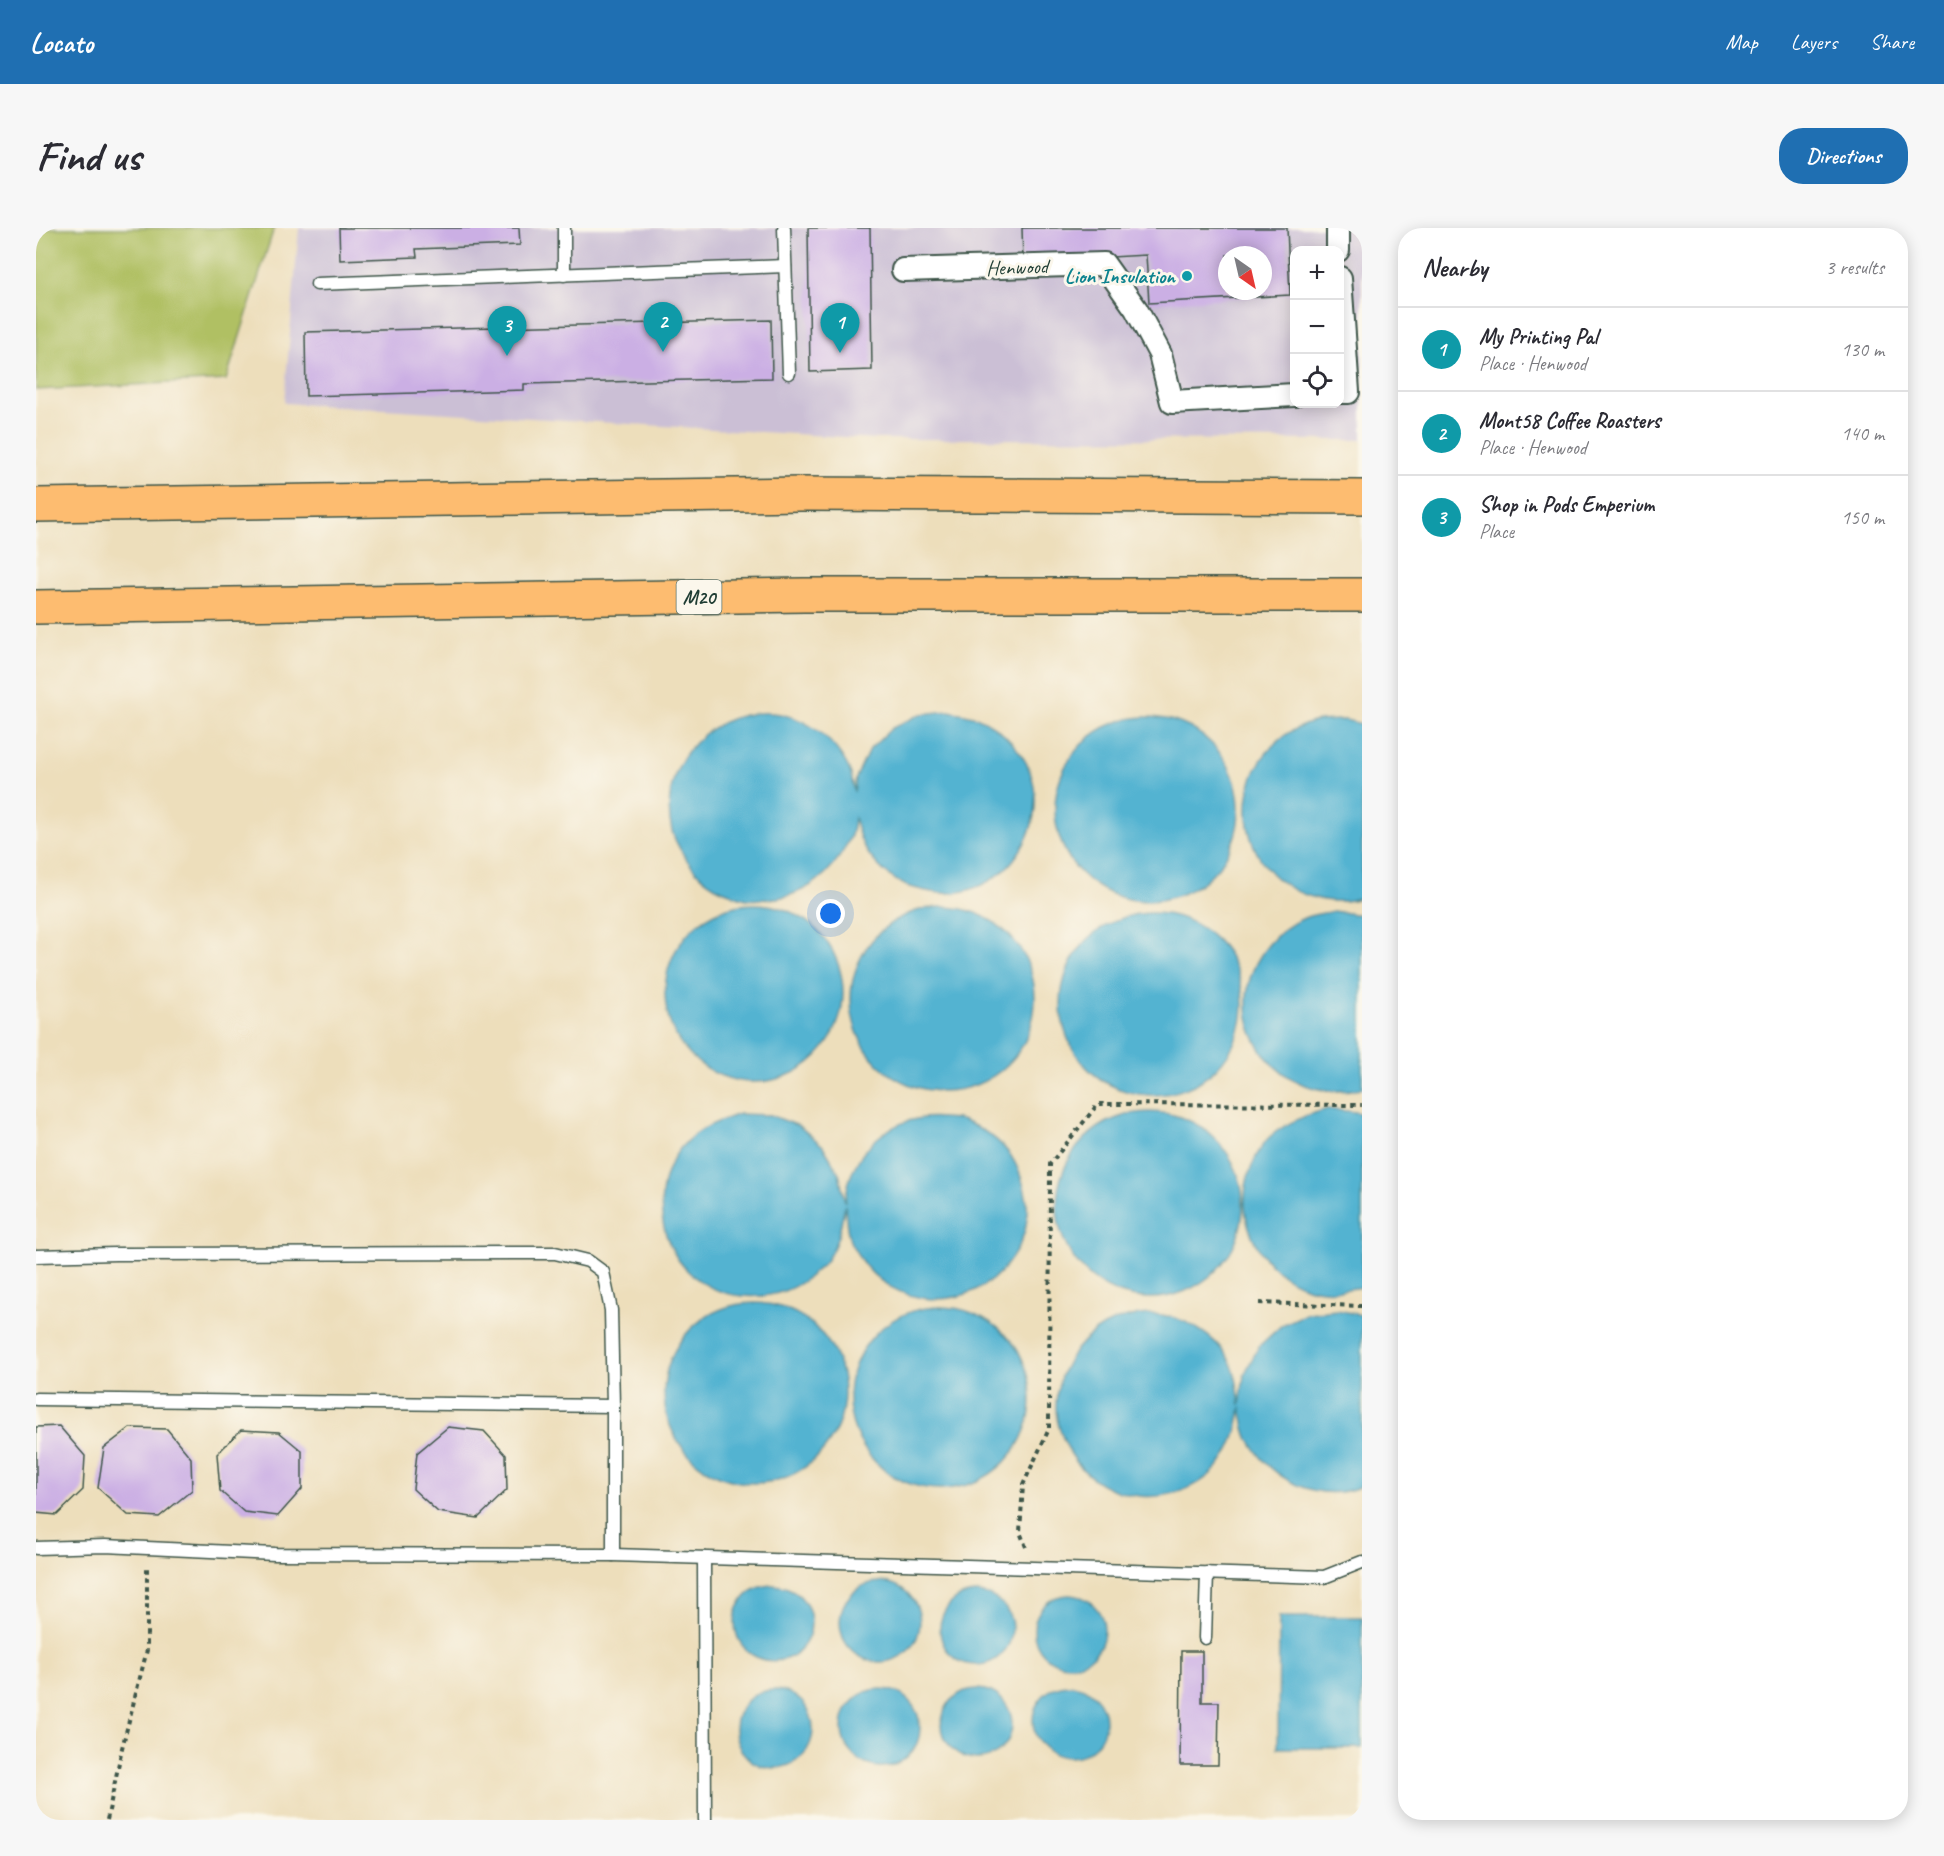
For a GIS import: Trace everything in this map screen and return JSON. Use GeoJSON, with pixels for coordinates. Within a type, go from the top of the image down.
{"type":"FeatureCollection","features":[{"type":"Feature","properties":{"kind":"highway"},"geometry":{"type":"LineString","coordinates":[[36,505],[801,494],[1362,497]]}},
{"type":"Feature","properties":{"kind":"highway","name":"M20"},"geometry":{"type":"LineString","coordinates":[[36,607],[804,595],[1362,595]]}},
{"type":"Feature","properties":{"kind":"street"},"geometry":{"type":"LineString","coordinates":[[1338,228],[1338,246]]}},
{"type":"Feature","properties":{"kind":"street","name":"Henwood"},"geometry":{"type":"LineString","coordinates":[[903,270],[1104,264],[1136,309],[1160,354],[1172,402],[1290,395]]}},
{"type":"Feature","properties":{"kind":"street"},"geometry":{"type":"LineString","coordinates":[[1342,300],[1350,392]]}},
{"type":"Feature","properties":{"kind":"lane"},"geometry":{"type":"LineString","coordinates":[[564,228],[564,275]]}},
{"type":"Feature","properties":{"kind":"lane"},"geometry":{"type":"LineString","coordinates":[[784,228],[789,373]]}},
{"type":"Feature","properties":{"kind":"lane"},"geometry":{"type":"LineString","coordinates":[[317,284],[785,266]]}},
{"type":"Feature","properties":{"kind":"lane"},"geometry":{"type":"LineString","coordinates":[[36,1256],[555,1253],[588,1261],[603,1272],[611,1310],[613,1555]]}},
{"type":"Feature","properties":{"kind":"lane"},"geometry":{"type":"LineString","coordinates":[[36,1399],[613,1406]]}},
{"type":"Feature","properties":{"kind":"lane"},"geometry":{"type":"LineString","coordinates":[[36,1548],[105,1546],[275,1554],[613,1555],[1324,1576],[1362,1562]]}},
{"type":"Feature","properties":{"kind":"lane"},"geometry":{"type":"LineString","coordinates":[[704,1558],[705,1820]]}},
{"type":"Feature","properties":{"kind":"lane"},"geometry":{"type":"LineString","coordinates":[[1205,1638],[1207,1573]]}},
{"type":"Feature","properties":{"kind":"path"},"geometry":{"type":"LineString","coordinates":[[1034,1568],[1020,1532],[1023,1485],[1049,1429],[1050,1164],[1098,1104],[1362,1105]]}},
{"type":"Feature","properties":{"kind":"path"},"geometry":{"type":"LineString","coordinates":[[1259,1303],[1362,1306]]}},
{"type":"Feature","properties":{"kind":"path"},"geometry":{"type":"LineString","coordinates":[[107,1820],[122,1748],[147,1650],[147,1548]]}},
{"type":"Feature","properties":{"kind":"shaded area"},"geometry":{"type":"Polygon","coordinates":[[[299,228],[1362,228],[1362,440],[876,439],[284,403],[299,228]]]}},
{"type":"Feature","properties":{"kind":"green space"},"geometry":{"type":"Polygon","coordinates":[[[36,228],[274,228],[226,380],[36,390],[36,228]]]}},
{"type":"Feature","properties":{"kind":"water"},"geometry":{"type":"Polygon","coordinates":[[[949,711],[981,719],[996,728],[1013,744],[1029,770],[1035,797],[1032,824],[1021,850],[1003,871],[980,886],[952,893],[922,890],[898,882],[868,854],[854,818],[849,840],[826,873],[804,889],[779,898],[747,899],[721,890],[695,870],[677,843],[670,823],[669,810],[676,773],[687,752],[704,735],[723,722],[745,715],[768,713],[792,717],[814,728],[831,742],[845,761],[851,774],[854,792],[856,778],[869,750],[892,728],[921,714],[949,711]]]}},
{"type":"Feature","properties":{"kind":"water"},"geometry":{"type":"Polygon","coordinates":[[[1147,717],[1182,724],[1198,732],[1212,744],[1224,758],[1232,774],[1239,809],[1232,844],[1224,860],[1212,874],[1198,886],[1182,894],[1147,901],[1112,894],[1096,886],[1082,874],[1070,860],[1062,844],[1055,809],[1062,774],[1070,758],[1082,744],[1096,732],[1112,724],[1147,717]]]}},
{"type":"Feature","properties":{"kind":"water"},"geometry":{"type":"Polygon","coordinates":[[[1345,720],[1362,724],[1362,897],[1331,901],[1312,897],[1283,883],[1263,862],[1251,837],[1247,810],[1251,782],[1264,757],[1284,736],[1313,722],[1345,720]]]}},
{"type":"Feature","properties":{"kind":"water"},"geometry":{"type":"Polygon","coordinates":[[[754,904],[771,905],[788,910],[817,930],[837,959],[842,976],[842,1010],[837,1027],[817,1056],[788,1076],[771,1081],[754,1082],[737,1081],[720,1076],[691,1056],[671,1027],[666,1010],[665,993],[666,976],[671,959],[691,930],[720,910],[737,905],[754,904]]]}},
{"type":"Feature","properties":{"kind":"water"},"geometry":{"type":"Polygon","coordinates":[[[943,907],[978,914],[1008,934],[1028,964],[1035,999],[1028,1034],[1008,1064],[978,1084],[943,1091],[908,1084],[878,1064],[858,1034],[851,999],[858,964],[878,934],[908,914],[943,907]]]}},
{"type":"Feature","properties":{"kind":"water"},"geometry":{"type":"Polygon","coordinates":[[[1333,911],[1362,915],[1362,1088],[1331,1091],[1303,1084],[1279,1070],[1261,1050],[1250,1025],[1247,999],[1253,971],[1272,940],[1297,921],[1333,911]]]}},
{"type":"Feature","properties":{"kind":"water"},"geometry":{"type":"Polygon","coordinates":[[[1152,913],[1170,914],[1187,920],[1203,928],[1217,939],[1228,953],[1236,969],[1242,986],[1242,1022],[1236,1039],[1228,1055],[1217,1069],[1203,1080],[1187,1088],[1170,1094],[1152,1095],[1134,1094],[1117,1088],[1101,1080],[1087,1069],[1076,1055],[1068,1039],[1062,1022],[1061,1004],[1062,986],[1068,969],[1076,953],[1087,939],[1101,928],[1117,920],[1134,914],[1152,913]]]}},
{"type":"Feature","properties":{"kind":"water"},"geometry":{"type":"Polygon","coordinates":[[[1327,1109],[1362,1114],[1362,1287],[1321,1290],[1291,1280],[1265,1258],[1249,1228],[1245,1211],[1248,1177],[1264,1143],[1286,1125],[1327,1109]]]}},
{"type":"Feature","properties":{"kind":"water"},"geometry":{"type":"Polygon","coordinates":[[[1150,1112],[1168,1114],[1185,1120],[1201,1128],[1215,1140],[1227,1154],[1235,1170],[1241,1187],[1243,1205],[1241,1223],[1235,1240],[1227,1256],[1215,1270],[1201,1282],[1185,1290],[1168,1296],[1150,1298],[1132,1296],[1115,1290],[1099,1282],[1085,1270],[1073,1256],[1065,1240],[1059,1223],[1057,1205],[1059,1187],[1065,1170],[1073,1154],[1085,1140],[1099,1128],[1115,1120],[1132,1114],[1150,1112]]]}},
{"type":"Feature","properties":{"kind":"water"},"geometry":{"type":"Polygon","coordinates":[[[739,1114],[770,1115],[799,1126],[823,1146],[839,1173],[845,1202],[855,1167],[864,1152],[890,1129],[924,1118],[959,1119],[968,1123],[985,1132],[1007,1150],[1018,1169],[1027,1205],[1025,1230],[1021,1242],[1008,1263],[992,1280],[973,1291],[953,1297],[932,1299],[911,1296],[891,1287],[874,1275],[859,1257],[849,1236],[845,1205],[834,1247],[826,1261],[799,1284],[768,1295],[736,1295],[720,1291],[691,1274],[679,1260],[664,1227],[662,1190],[675,1156],[686,1142],[704,1128],[739,1114]]]}},
{"type":"Feature","properties":{"kind":"water"},"geometry":{"type":"Polygon","coordinates":[[[754,1303],[772,1304],[789,1310],[818,1329],[837,1358],[843,1375],[843,1411],[837,1428],[818,1457],[789,1476],[772,1482],[754,1483],[736,1482],[719,1476],[690,1457],[671,1428],[665,1411],[664,1393],[665,1375],[671,1358],[690,1329],[719,1310],[736,1304],[754,1303]]]}},
{"type":"Feature","properties":{"kind":"water"},"geometry":{"type":"Polygon","coordinates":[[[940,1307],[975,1314],[990,1322],[1004,1334],[1016,1348],[1024,1363],[1031,1398],[1024,1433],[1016,1448],[1004,1462],[990,1474],[975,1482],[940,1489],[905,1482],[890,1474],[876,1462],[864,1448],[856,1433],[849,1398],[856,1363],[864,1348],[876,1334],[890,1322],[905,1314],[940,1307]]]}},
{"type":"Feature","properties":{"kind":"water"},"geometry":{"type":"Polygon","coordinates":[[[1337,1310],[1362,1315],[1362,1486],[1345,1491],[1312,1490],[1297,1485],[1282,1476],[1269,1466],[1249,1439],[1241,1407],[1233,1440],[1216,1469],[1199,1482],[1180,1491],[1160,1496],[1139,1496],[1119,1492],[1101,1483],[1084,1471],[1065,1443],[1056,1413],[1059,1381],[1069,1359],[1085,1340],[1104,1326],[1126,1317],[1150,1314],[1175,1318],[1198,1329],[1216,1343],[1230,1361],[1236,1377],[1240,1405],[1244,1375],[1259,1346],[1282,1325],[1308,1313],[1337,1310]]]}},
{"type":"Feature","properties":{"kind":"water"},"geometry":{"type":"Polygon","coordinates":[[[880,1582],[895,1585],[908,1594],[917,1607],[920,1622],[917,1637],[908,1650],[895,1659],[880,1662],[865,1659],[852,1650],[843,1637],[840,1622],[843,1607],[852,1594],[865,1585],[880,1582]]]}},
{"type":"Feature","properties":{"kind":"water"},"geometry":{"type":"Polygon","coordinates":[[[773,1585],[787,1588],[800,1596],[808,1609],[811,1623],[808,1637],[800,1650],[787,1658],[773,1661],[759,1658],[746,1650],[738,1637],[735,1623],[738,1609],[746,1596],[759,1588],[773,1585]]]}},
{"type":"Feature","properties":{"kind":"water"},"geometry":{"type":"Polygon","coordinates":[[[976,1593],[996,1599],[1006,1609],[1012,1629],[1006,1649],[996,1659],[976,1665],[956,1659],[946,1649],[940,1629],[946,1609],[956,1599],[976,1593]]]}},
{"type":"Feature","properties":{"kind":"water"},"geometry":{"type":"Polygon","coordinates":[[[1069,1595],[1088,1601],[1098,1611],[1104,1630],[1098,1649],[1088,1659],[1069,1665],[1050,1659],[1040,1649],[1034,1630],[1040,1611],[1050,1601],[1069,1595]]]}},
{"type":"Feature","properties":{"kind":"water"},"geometry":{"type":"Polygon","coordinates":[[[1279,1617],[1362,1617],[1362,1748],[1278,1748],[1279,1617]]]}},
{"type":"Feature","properties":{"kind":"water"},"geometry":{"type":"Polygon","coordinates":[[[1062,1685],[1076,1685],[1095,1695],[1105,1714],[1105,1728],[1095,1747],[1076,1757],[1062,1757],[1043,1747],[1033,1728],[1033,1714],[1043,1695],[1062,1685]]]}},
{"type":"Feature","properties":{"kind":"water"},"geometry":{"type":"Polygon","coordinates":[[[881,1689],[896,1692],[908,1701],[917,1713],[920,1728],[917,1743],[908,1755],[896,1764],[881,1767],[866,1764],[854,1755],[845,1743],[842,1728],[845,1713],[854,1701],[866,1692],[881,1689]]]}},
{"type":"Feature","properties":{"kind":"water"},"geometry":{"type":"Polygon","coordinates":[[[977,1689],[990,1692],[1002,1699],[1009,1711],[1012,1724],[1009,1737],[1002,1749],[990,1756],[977,1759],[964,1756],[952,1749],[945,1737],[942,1724],[945,1711],[952,1699],[964,1692],[977,1689]]]}},
{"type":"Feature","properties":{"kind":"water"},"geometry":{"type":"Polygon","coordinates":[[[774,1690],[789,1693],[802,1701],[810,1714],[813,1729],[810,1744],[802,1757],[789,1765],[774,1768],[759,1765],[746,1757],[738,1744],[735,1729],[738,1714],[746,1701],[759,1693],[774,1690]]]}},
{"type":"Feature","properties":{"kind":"building"},"geometry":{"type":"Polygon","coordinates":[[[339,228],[519,228],[520,245],[416,249],[417,257],[340,260],[339,228]]]}},
{"type":"Feature","properties":{"kind":"building"},"geometry":{"type":"Polygon","coordinates":[[[808,228],[870,228],[872,370],[810,372],[808,228]]]}},
{"type":"Feature","properties":{"kind":"building","name":"Lion Insulation"},"geometry":{"type":"Polygon","coordinates":[[[1022,228],[1287,228],[1290,295],[1272,296],[1272,246],[1218,246],[1218,299],[1149,303],[1146,255],[1023,262],[1022,228]]]}},
{"type":"Feature","properties":{"kind":"building"},"geometry":{"type":"Polygon","coordinates":[[[771,320],[772,378],[524,384],[524,390],[306,396],[305,332],[771,320]]]}},
{"type":"Feature","properties":{"kind":"building"},"geometry":{"type":"Polygon","coordinates":[[[59,1426],[85,1456],[83,1490],[57,1515],[36,1513],[36,1427],[59,1426]]]}},
{"type":"Feature","properties":{"kind":"building"},"geometry":{"type":"Polygon","coordinates":[[[448,1427],[484,1431],[506,1455],[507,1490],[478,1518],[438,1512],[413,1489],[417,1453],[448,1427]]]}},
{"type":"Feature","properties":{"kind":"building"},"geometry":{"type":"Polygon","coordinates":[[[130,1428],[167,1429],[191,1458],[192,1490],[159,1517],[128,1515],[98,1488],[104,1448],[130,1428]]]}},
{"type":"Feature","properties":{"kind":"building"},"geometry":{"type":"Polygon","coordinates":[[[241,1430],[279,1432],[302,1451],[302,1489],[278,1516],[244,1512],[220,1491],[217,1454],[241,1430]]]}},
{"type":"Feature","properties":{"kind":"building"},"geometry":{"type":"Polygon","coordinates":[[[1181,1651],[1202,1651],[1202,1702],[1219,1702],[1218,1765],[1180,1765],[1181,1651]]]}},
{"type":"Feature","properties":{"kind":"place","name":"Lion Insulation"},"geometry":{"type":"Point","coordinates":[1187,276]}},
{"type":"Feature","properties":{"kind":"place","name":"Mont58 Coffee Roasters"},"geometry":{"type":"Point","coordinates":[663,352]}},
{"type":"Feature","properties":{"kind":"place","name":"My Printing Pal"},"geometry":{"type":"Point","coordinates":[840,353]}},
{"type":"Feature","properties":{"kind":"place","name":"Shop in Pods Emperium"},"geometry":{"type":"Point","coordinates":[507,356]}}]}
